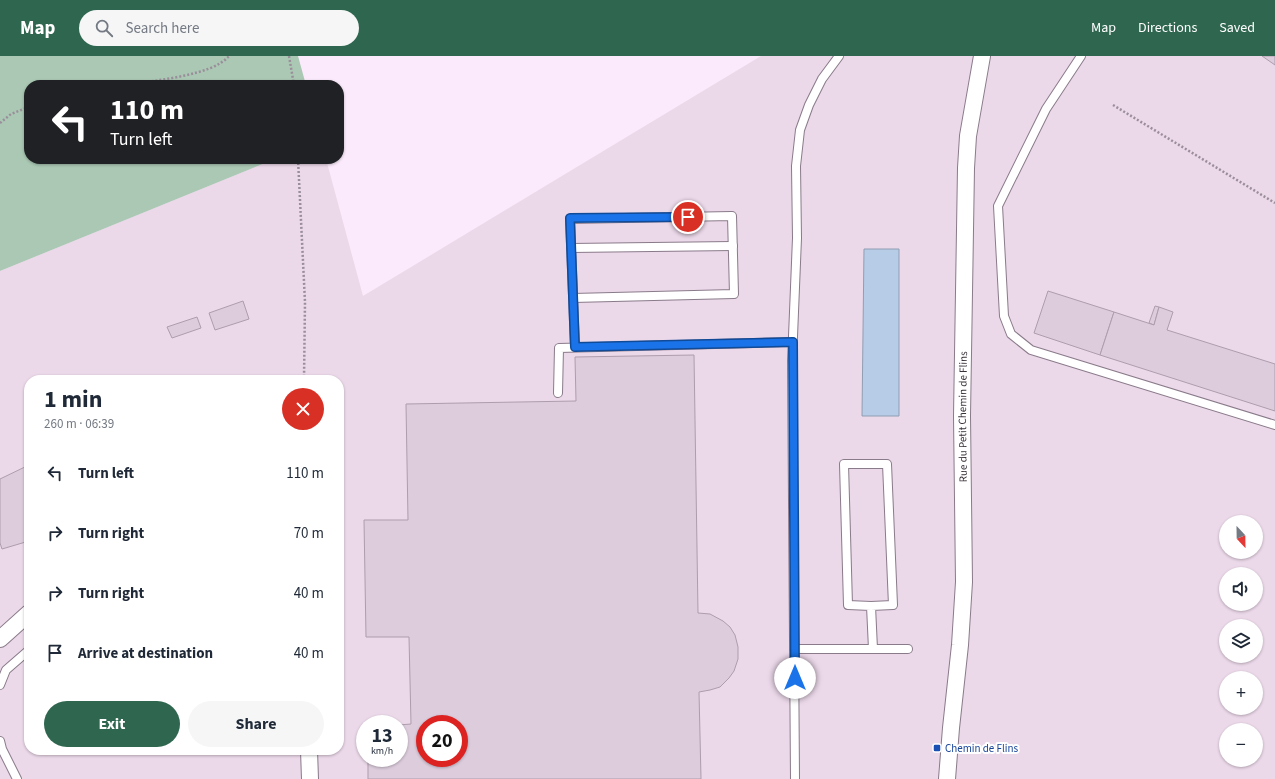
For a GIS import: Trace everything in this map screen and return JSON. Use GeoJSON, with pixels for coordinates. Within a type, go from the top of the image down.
{"type":"FeatureCollection","features":[{"type":"Feature","properties":{"kind":"street","name":"Rue du Petit Chemin de Flins"},"geometry":{"type":"LineString","coordinates":[[947,779],[960,645],[964,582],[962,416],[966,168],[968,136],[982,56]]}},
{"type":"Feature","properties":{"kind":"street"},"geometry":{"type":"LineString","coordinates":[[0,639],[24,617]]}},
{"type":"Feature","properties":{"kind":"street"},"geometry":{"type":"LineString","coordinates":[[310,755],[310,779]]}},
{"type":"Feature","properties":{"kind":"lane"},"geometry":{"type":"LineString","coordinates":[[795,779],[793,342],[797,238],[796,166],[800,130],[808,105],[822,79],[838,56]]}},
{"type":"Feature","properties":{"kind":"lane"},"geometry":{"type":"LineString","coordinates":[[1081,56],[1046,108],[998,206],[1004,316],[1011,334],[1031,350],[1275,426]]}},
{"type":"Feature","properties":{"kind":"lane"},"geometry":{"type":"LineString","coordinates":[[573,298],[734,294],[732,216],[570,218],[571,248],[573,298],[575,347]]}},
{"type":"Feature","properties":{"kind":"lane"},"geometry":{"type":"LineString","coordinates":[[571,248],[733,246]]}},
{"type":"Feature","properties":{"kind":"lane"},"geometry":{"type":"LineString","coordinates":[[558,393],[559,348],[793,342]]}},
{"type":"Feature","properties":{"kind":"lane"},"geometry":{"type":"LineString","coordinates":[[844,464],[887,464],[893,605],[871,606],[848,605],[844,464]]}},
{"type":"Feature","properties":{"kind":"lane"},"geometry":{"type":"LineString","coordinates":[[871,606],[873,649]]}},
{"type":"Feature","properties":{"kind":"lane"},"geometry":{"type":"LineString","coordinates":[[794,649],[908,649]]}},
{"type":"Feature","properties":{"kind":"lane"},"geometry":{"type":"LineString","coordinates":[[0,685],[6,670],[24,654]]}},
{"type":"Feature","properties":{"kind":"lane"},"geometry":{"type":"LineString","coordinates":[[0,742],[17,779]]}},
{"type":"Feature","properties":{"kind":"path"},"geometry":{"type":"LineString","coordinates":[[157,80],[197,73],[224,62],[229,56]]}},
{"type":"Feature","properties":{"kind":"path"},"geometry":{"type":"LineString","coordinates":[[289,56],[293,80]]}},
{"type":"Feature","properties":{"kind":"path"},"geometry":{"type":"LineString","coordinates":[[1113,105],[1275,203]]}},
{"type":"Feature","properties":{"kind":"path"},"geometry":{"type":"LineString","coordinates":[[0,123],[12,114],[24,109]]}},
{"type":"Feature","properties":{"kind":"path"},"geometry":{"type":"LineString","coordinates":[[298,164],[305,302],[304,375]]}},
{"type":"Feature","properties":{"kind":"shaded area"},"geometry":{"type":"Polygon","coordinates":[[[761,56],[1275,56],[1275,779],[0,779],[0,271],[263,164],[327,164],[363,296],[761,56]]]}},
{"type":"Feature","properties":{"kind":"green space"},"geometry":{"type":"Polygon","coordinates":[[[0,56],[298,56],[305,80],[24,80],[24,164],[263,164],[0,271],[0,56]]]}},
{"type":"Feature","properties":{"kind":"water"},"geometry":{"type":"Polygon","coordinates":[[[864,249],[899,249],[899,416],[862,416],[864,249]]]}},
{"type":"Feature","properties":{"kind":"building"},"geometry":{"type":"Polygon","coordinates":[[[1262,56],[1275,56],[1275,65],[1262,56]]]}},
{"type":"Feature","properties":{"kind":"building"},"geometry":{"type":"Polygon","coordinates":[[[1048,291],[1114,312],[1100,355],[1034,333],[1048,291]]]}},
{"type":"Feature","properties":{"kind":"building"},"geometry":{"type":"Polygon","coordinates":[[[243,301],[249,319],[215,330],[209,313],[243,301]]]}},
{"type":"Feature","properties":{"kind":"building"},"geometry":{"type":"Polygon","coordinates":[[[1155,306],[1159,307],[1154,325],[1149,323],[1155,306]]]}},
{"type":"Feature","properties":{"kind":"building"},"geometry":{"type":"Polygon","coordinates":[[[1159,307],[1173,312],[1167,330],[1275,364],[1275,411],[1100,355],[1114,312],[1154,325],[1159,307]]]}},
{"type":"Feature","properties":{"kind":"building"},"geometry":{"type":"Polygon","coordinates":[[[197,317],[201,328],[172,338],[167,327],[197,317]]]}},
{"type":"Feature","properties":{"kind":"building"},"geometry":{"type":"Polygon","coordinates":[[[694,355],[698,613],[710,614],[723,621],[730,627],[735,635],[738,647],[738,659],[734,671],[729,678],[720,687],[699,692],[701,779],[368,779],[368,767],[408,767],[408,724],[411,724],[409,637],[366,637],[364,520],[408,520],[406,404],[576,401],[575,357],[694,355]]]}},
{"type":"Feature","properties":{"kind":"building"},"geometry":{"type":"Polygon","coordinates":[[[24,467],[24,542],[2,549],[0,543],[0,479],[24,467]]]}},
{"type":"Feature","properties":{"kind":"place","name":"Chemin de Flins"},"geometry":{"type":"Point","coordinates":[937,748]}},
{"type":"Feature","properties":{"kind":"route"},"geometry":{"type":"LineString","coordinates":[[688,217],[570,218],[575,347],[793,342],[795,678]]}}]}
